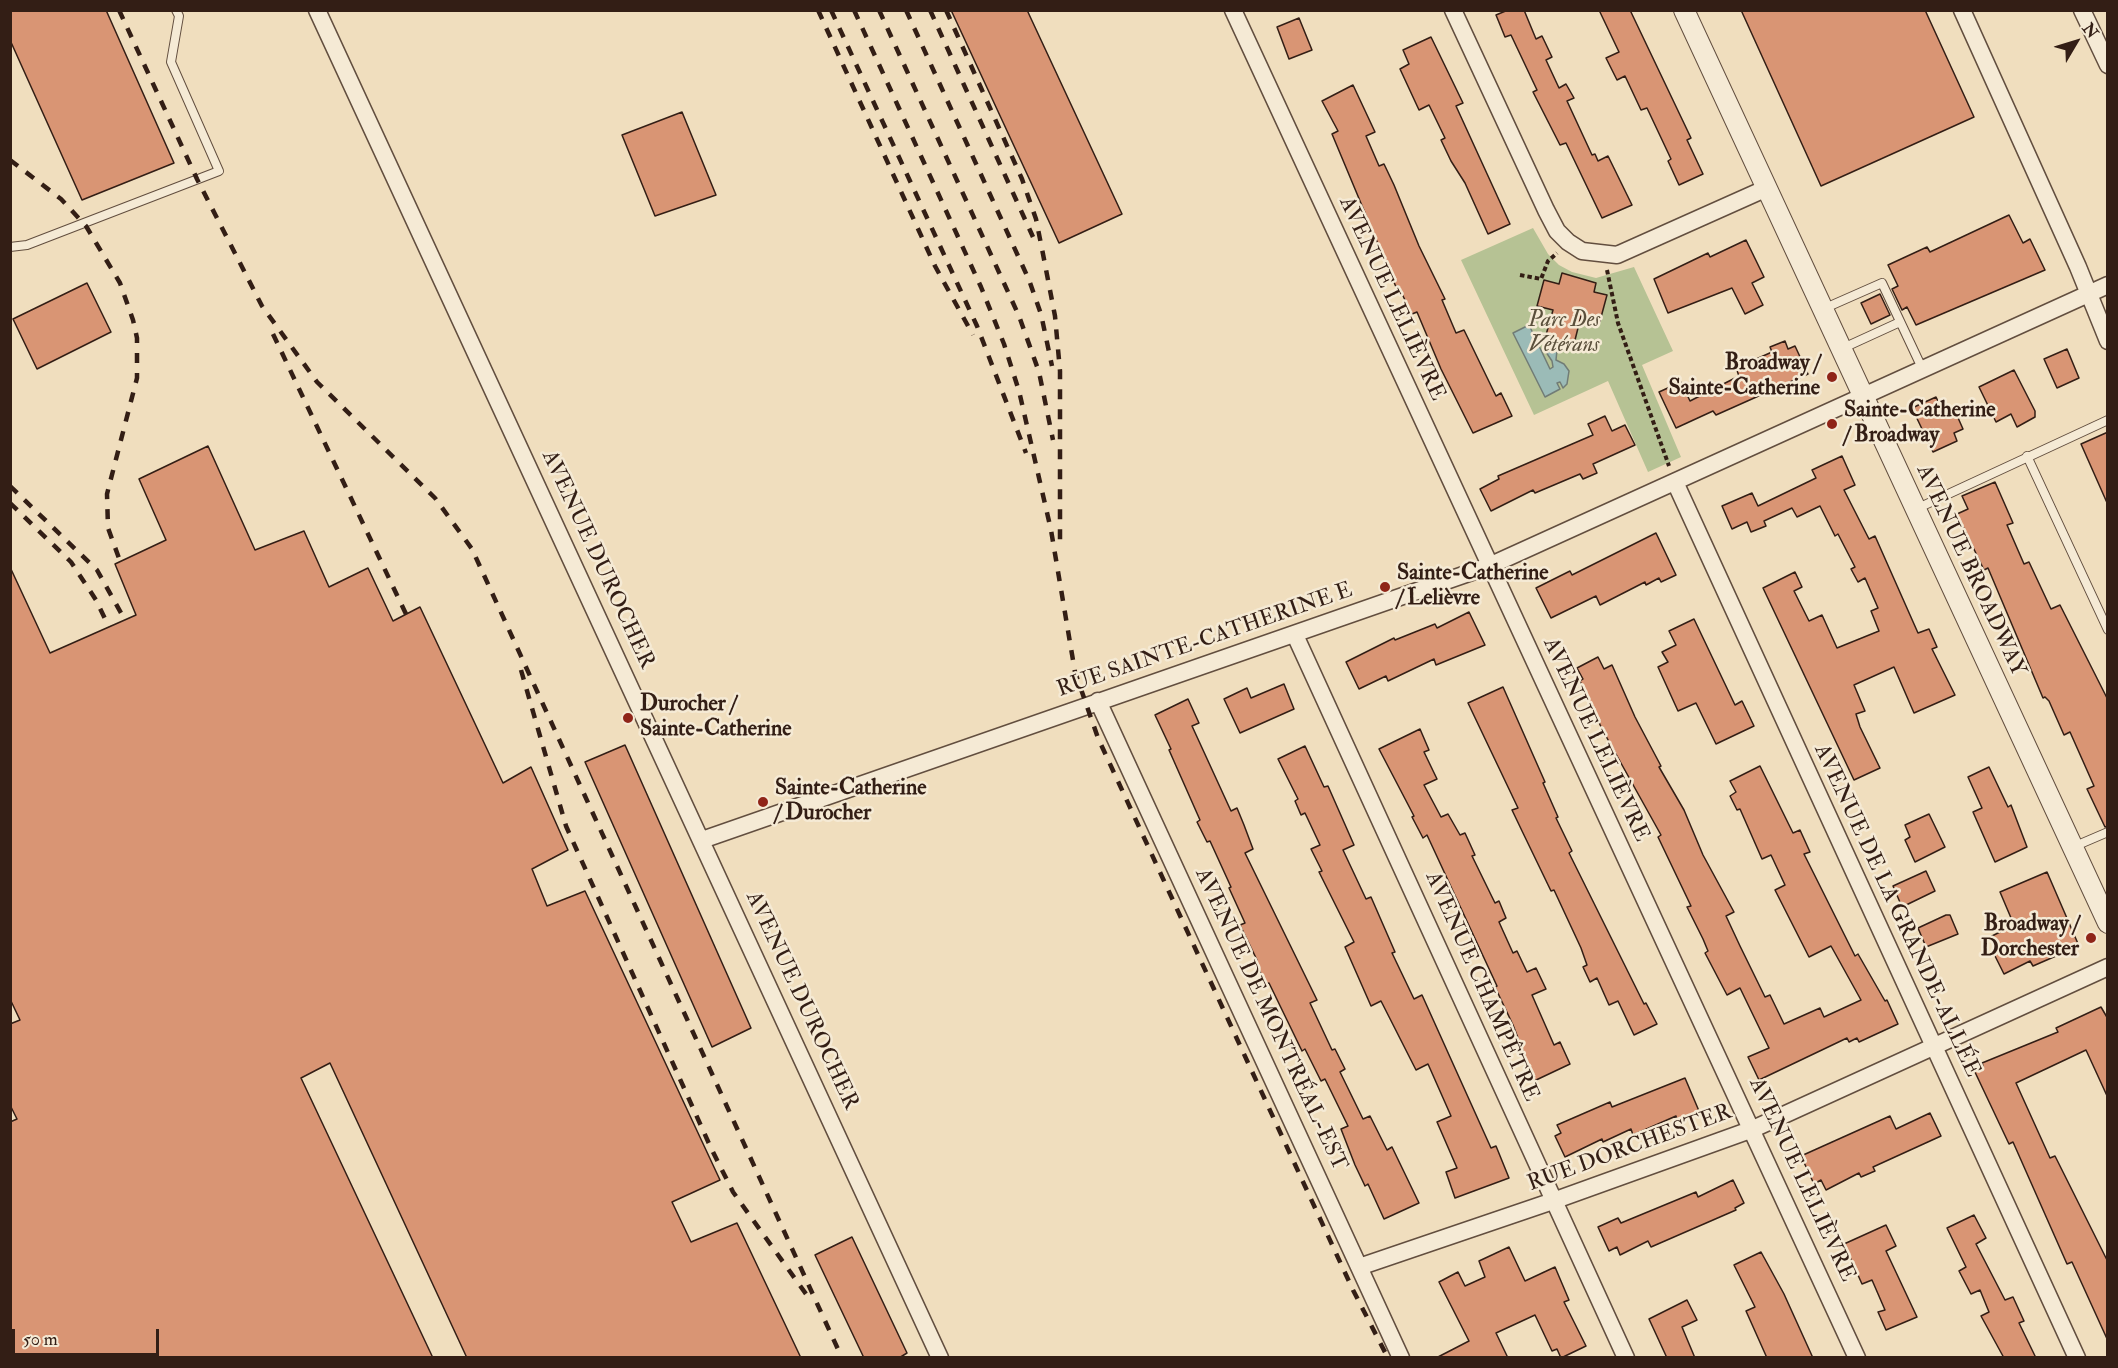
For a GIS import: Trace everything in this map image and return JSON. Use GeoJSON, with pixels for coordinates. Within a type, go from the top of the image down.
{"type":"FeatureCollection","features":[{"type":"Feature","properties":{"kind":"street","name":"AVENUE DUROCHER"},"geometry":{"type":"LineString","coordinates":[[317,10],[940,1358]]}},
{"type":"Feature","properties":{"kind":"street","name":"AVENUE LELIÈVRE"},"geometry":{"type":"LineString","coordinates":[[1233,10],[1489,566],[1753,1128],[1857,1358]]}},
{"type":"Feature","properties":{"kind":"street"},"geometry":{"type":"LineString","coordinates":[[1453,10],[1557,231],[1582,251],[1617,255],[1767,188]]}},
{"type":"Feature","properties":{"kind":"street","name":"AVENUE BROADWAY"},"geometry":{"type":"LineString","coordinates":[[1684,10],[2108,923]]}},
{"type":"Feature","properties":{"kind":"street"},"geometry":{"type":"LineString","coordinates":[[1962,10],[2108,341]]}},
{"type":"Feature","properties":{"kind":"street"},"geometry":{"type":"LineString","coordinates":[[2082,10],[2108,65]]}},
{"type":"Feature","properties":{"kind":"street","name":"RUE SAINTE-CATHERINE E"},"geometry":{"type":"LineString","coordinates":[[702,840],[1489,566],[2108,285]]}},
{"type":"Feature","properties":{"kind":"street","name":"AVENUE DE LA GRANDE-ALLÉE"},"geometry":{"type":"LineString","coordinates":[[1675,482],[2078,1358]]}},
{"type":"Feature","properties":{"kind":"street","name":"AVENUE CHAMPÊTRE"},"geometry":{"type":"LineString","coordinates":[[1295,635],[1626,1358]]}},
{"type":"Feature","properties":{"kind":"street","name":"AVENUE DE MONTRÉAL-EST"},"geometry":{"type":"LineString","coordinates":[[1098,701],[1401,1358]]}},
{"type":"Feature","properties":{"kind":"street","name":"RUE DORCHESTER"},"geometry":{"type":"LineString","coordinates":[[1359,1267],[1553,1201],[1753,1128],[1934,1048],[2108,967]]}},
{"type":"Feature","properties":{"kind":"lane"},"geometry":{"type":"LineString","coordinates":[[10,247],[27,245],[219,171],[171,62],[178,16],[176,10]]}},
{"type":"Feature","properties":{"kind":"lane"},"geometry":{"type":"LineString","coordinates":[[1823,309],[1882,283],[1922,368]]}},
{"type":"Feature","properties":{"kind":"lane"},"geometry":{"type":"LineString","coordinates":[[1841,349],[1900,322]]}},
{"type":"Feature","properties":{"kind":"lane"},"geometry":{"type":"LineString","coordinates":[[1915,509],[2108,420]]}},
{"type":"Feature","properties":{"kind":"lane"},"geometry":{"type":"LineString","coordinates":[[2027,456],[2108,630]]}},
{"type":"Feature","properties":{"kind":"lane"},"geometry":{"type":"LineString","coordinates":[[2073,848],[2108,832]]}},
{"type":"Feature","properties":{"kind":"path"},"geometry":{"type":"LineString","coordinates":[[1520,275],[1541,279],[1548,261],[1568,242]]}},
{"type":"Feature","properties":{"kind":"path"},"geometry":{"type":"LineString","coordinates":[[1606,255],[1608,284],[1618,323],[1675,482]]}},
{"type":"Feature","properties":{"kind":"green space","name":"Parc Des Vétérans"},"geometry":{"type":"Polygon","coordinates":[[[1533,228],[1548,254],[1559,265],[1572,272],[1596,278],[1634,267],[1673,351],[1642,365],[1681,457],[1648,472],[1608,381],[1534,415],[1461,260],[1533,228]]]}},
{"type":"Feature","properties":{"kind":"water"},"geometry":{"type":"Polygon","coordinates":[[[1529,325],[1550,369],[1553,367],[1552,361],[1546,352],[1557,350],[1556,360],[1564,364],[1569,371],[1567,384],[1563,388],[1560,382],[1557,383],[1560,389],[1545,397],[1513,333],[1529,325]]]}},
{"type":"Feature","properties":{"kind":"building"},"geometry":{"type":"Polygon","coordinates":[[[10,10],[106,10],[174,163],[82,200],[10,40],[10,10]]]}},
{"type":"Feature","properties":{"kind":"building"},"geometry":{"type":"Polygon","coordinates":[[[951,10],[1027,10],[1122,214],[1059,243],[951,10]]]}},
{"type":"Feature","properties":{"kind":"building"},"geometry":{"type":"Polygon","coordinates":[[[1508,10],[1524,10],[1536,39],[1542,36],[1552,57],[1546,60],[1559,88],[1566,84],[1574,98],[1567,101],[1592,155],[1595,154],[1598,161],[1608,156],[1632,205],[1602,218],[1566,143],[1560,145],[1533,92],[1537,90],[1511,35],[1505,37],[1496,15],[1508,10]]]}},
{"type":"Feature","properties":{"kind":"building"},"geometry":{"type":"Polygon","coordinates":[[[1599,10],[1630,10],[1691,138],[1687,140],[1703,174],[1679,185],[1668,161],[1671,159],[1647,108],[1641,110],[1625,76],[1617,80],[1606,58],[1619,52],[1599,10]]]}},
{"type":"Feature","properties":{"kind":"building"},"geometry":{"type":"Polygon","coordinates":[[[1741,10],[1925,10],[1974,117],[1821,186],[1741,10]]]}},
{"type":"Feature","properties":{"kind":"building"},"geometry":{"type":"Polygon","coordinates":[[[1299,18],[1312,50],[1289,59],[1277,27],[1299,18]]]}},
{"type":"Feature","properties":{"kind":"building"},"geometry":{"type":"Polygon","coordinates":[[[1431,37],[1463,103],[1456,106],[1510,224],[1488,234],[1465,183],[1441,140],[1445,138],[1429,105],[1419,110],[1400,69],[1409,64],[1403,50],[1431,37]]]}},
{"type":"Feature","properties":{"kind":"building"},"geometry":{"type":"Polygon","coordinates":[[[1353,85],[1375,132],[1366,136],[1379,166],[1384,164],[1394,185],[1419,246],[1445,299],[1442,300],[1456,333],[1464,330],[1496,396],[1501,393],[1512,416],[1473,433],[1441,369],[1417,312],[1412,314],[1398,286],[1396,287],[1332,134],[1338,131],[1322,101],[1353,85]]]}},
{"type":"Feature","properties":{"kind":"building"},"geometry":{"type":"Polygon","coordinates":[[[682,112],[716,195],[655,216],[622,135],[682,112]]]}},
{"type":"Feature","properties":{"kind":"building"},"geometry":{"type":"Polygon","coordinates":[[[2009,215],[2023,243],[2030,239],[2045,270],[1916,325],[1907,307],[1902,310],[1892,289],[1898,286],[1888,265],[1927,247],[1930,252],[2009,215]]]}},
{"type":"Feature","properties":{"kind":"building"},"geometry":{"type":"Polygon","coordinates":[[[1746,240],[1764,277],[1752,283],[1763,305],[1745,314],[1732,288],[1668,313],[1654,279],[1708,253],[1710,257],[1746,240]]]}},
{"type":"Feature","properties":{"kind":"building"},"geometry":{"type":"Polygon","coordinates":[[[1562,273],[1596,283],[1594,292],[1607,295],[1600,321],[1581,316],[1574,344],[1559,345],[1546,335],[1553,310],[1537,306],[1544,280],[1559,284],[1562,273]]]}},
{"type":"Feature","properties":{"kind":"building"},"geometry":{"type":"Polygon","coordinates":[[[87,283],[111,332],[37,369],[13,319],[87,283]]]}},
{"type":"Feature","properties":{"kind":"building"},"geometry":{"type":"Polygon","coordinates":[[[1880,294],[1890,315],[1871,324],[1861,303],[1880,294]]]}},
{"type":"Feature","properties":{"kind":"building"},"geometry":{"type":"Polygon","coordinates":[[[1785,341],[1788,349],[1795,346],[1808,374],[1716,415],[1713,411],[1676,428],[1659,392],[1681,382],[1690,401],[1739,376],[1736,368],[1772,352],[1770,347],[1785,341]]]}},
{"type":"Feature","properties":{"kind":"building"},"geometry":{"type":"Polygon","coordinates":[[[2067,349],[2079,378],[2057,388],[2044,359],[2067,349]]]}},
{"type":"Feature","properties":{"kind":"building"},"geometry":{"type":"Polygon","coordinates":[[[2014,370],[2035,411],[2035,417],[2017,427],[2011,414],[1996,422],[1979,387],[2014,370]]]}},
{"type":"Feature","properties":{"kind":"building"},"geometry":{"type":"Polygon","coordinates":[[[1936,397],[1945,416],[1955,411],[1963,429],[1954,433],[1957,441],[1933,452],[1912,408],[1936,397]]]}},
{"type":"Feature","properties":{"kind":"building"},"geometry":{"type":"Polygon","coordinates":[[[1605,416],[1612,431],[1625,425],[1635,445],[1593,464],[1597,473],[1583,479],[1580,474],[1535,493],[1533,490],[1491,511],[1480,489],[1499,479],[1498,476],[1593,435],[1588,424],[1605,416]]]}},
{"type":"Feature","properties":{"kind":"building"},"geometry":{"type":"Polygon","coordinates":[[[2108,432],[2108,505],[2081,444],[2108,432]]]}},
{"type":"Feature","properties":{"kind":"building"},"geometry":{"type":"Polygon","coordinates":[[[208,446],[255,550],[304,531],[329,587],[368,568],[393,621],[420,607],[503,783],[531,767],[568,850],[532,869],[547,906],[585,891],[720,1180],[672,1202],[691,1242],[737,1223],[801,1358],[467,1358],[330,1063],[301,1078],[433,1358],[10,1358],[10,1122],[17,1119],[10,1105],[10,1024],[20,1020],[10,999],[10,567],[50,653],[136,615],[115,564],[166,540],[139,479],[208,446]]]}},
{"type":"Feature","properties":{"kind":"building"},"geometry":{"type":"Polygon","coordinates":[[[1842,456],[1855,485],[1844,490],[1869,539],[1875,536],[1918,633],[1929,629],[1937,647],[1932,649],[1955,695],[1914,713],[1894,667],[1854,685],[1865,711],[1856,714],[1860,727],[1880,768],[1854,780],[1763,588],[1795,572],[1802,587],[1794,591],[1809,621],[1822,615],[1837,648],[1879,631],[1871,611],[1878,608],[1865,578],[1858,582],[1851,569],[1855,567],[1838,534],[1835,536],[1820,506],[1797,517],[1792,508],[1764,521],[1766,526],[1751,532],[1747,522],[1732,529],[1722,506],[1752,493],[1758,506],[1816,478],[1812,470],[1842,456]]]}},
{"type":"Feature","properties":{"kind":"building"},"geometry":{"type":"Polygon","coordinates":[[[1995,482],[2013,523],[2007,525],[2024,564],[2029,562],[2051,609],[2060,605],[2108,700],[2108,826],[2105,827],[2087,789],[2094,786],[2070,732],[2064,735],[2049,701],[2043,698],[1988,568],[1984,570],[1957,514],[1968,509],[1962,496],[1995,482]]]}},
{"type":"Feature","properties":{"kind":"building"},"geometry":{"type":"Polygon","coordinates":[[[1656,533],[1676,575],[1661,582],[1659,578],[1646,585],[1645,582],[1600,605],[1596,596],[1551,618],[1536,588],[1570,571],[1572,575],[1656,533]]]}},
{"type":"Feature","properties":{"kind":"building"},"geometry":{"type":"Polygon","coordinates":[[[1469,612],[1485,645],[1436,665],[1434,659],[1388,681],[1386,676],[1359,689],[1346,662],[1394,638],[1395,640],[1435,624],[1437,628],[1469,612]]]}},
{"type":"Feature","properties":{"kind":"building"},"geometry":{"type":"Polygon","coordinates":[[[1694,619],[1735,705],[1742,701],[1754,726],[1716,744],[1696,703],[1678,711],[1658,667],[1668,662],[1662,652],[1676,645],[1669,631],[1694,619]]]}},
{"type":"Feature","properties":{"kind":"building"},"geometry":{"type":"Polygon","coordinates":[[[1598,657],[1604,669],[1612,665],[1635,717],[1661,766],[1659,767],[1684,810],[1703,855],[1734,912],[1726,916],[1740,946],[1765,997],[1770,995],[1784,1024],[1820,1008],[1824,1017],[1861,1000],[1831,946],[1809,957],[1775,890],[1785,885],[1771,855],[1762,859],[1740,809],[1737,810],[1730,796],[1736,792],[1730,781],[1760,766],[1793,833],[1800,830],[1810,852],[1804,854],[1855,956],[1858,954],[1885,1001],[1887,1000],[1898,1024],[1859,1042],[1857,1038],[1849,1042],[1847,1038],[1759,1080],[1748,1057],[1769,1048],[1740,988],[1727,995],[1705,953],[1708,951],[1687,907],[1691,906],[1658,837],[1661,835],[1602,729],[1580,681],[1583,679],[1577,668],[1598,657]]]}},
{"type":"Feature","properties":{"kind":"building"},"geometry":{"type":"Polygon","coordinates":[[[1284,684],[1294,709],[1240,733],[1224,699],[1247,688],[1251,698],[1284,684]]]}},
{"type":"Feature","properties":{"kind":"building"},"geometry":{"type":"Polygon","coordinates":[[[1503,687],[1545,782],[1543,783],[1558,817],[1556,818],[1572,851],[1569,853],[1644,1004],[1646,1003],[1657,1024],[1634,1035],[1618,1001],[1609,1005],[1597,978],[1590,982],[1583,967],[1587,965],[1581,948],[1512,810],[1518,808],[1468,703],[1503,687]]]}},
{"type":"Feature","properties":{"kind":"building"},"geometry":{"type":"Polygon","coordinates":[[[1188,699],[1199,723],[1192,726],[1231,811],[1237,808],[1253,849],[1245,853],[1317,1000],[1310,1003],[1332,1050],[1335,1049],[1345,1069],[1340,1072],[1363,1119],[1370,1116],[1387,1150],[1392,1147],[1419,1203],[1384,1219],[1368,1184],[1365,1186],[1355,1165],[1341,1129],[1348,1126],[1325,1079],[1321,1081],[1305,1049],[1302,1051],[1269,983],[1266,984],[1255,961],[1257,960],[1240,925],[1245,923],[1229,888],[1231,887],[1210,841],[1207,842],[1197,822],[1200,820],[1155,715],[1188,699]]]}},
{"type":"Feature","properties":{"kind":"building"},"geometry":{"type":"Polygon","coordinates":[[[1420,729],[1429,750],[1424,752],[1437,779],[1424,785],[1441,817],[1448,814],[1460,835],[1465,833],[1475,855],[1472,856],[1495,903],[1499,901],[1506,918],[1499,922],[1513,953],[1517,951],[1527,972],[1536,968],[1546,989],[1532,995],[1554,1045],[1560,1042],[1570,1064],[1534,1081],[1524,1060],[1526,1059],[1513,1025],[1495,987],[1497,986],[1427,835],[1423,838],[1379,749],[1420,729]]]}},
{"type":"Feature","properties":{"kind":"building"},"geometry":{"type":"Polygon","coordinates":[[[625,745],[751,1028],[712,1047],[585,762],[625,745]]]}},
{"type":"Feature","properties":{"kind":"building"},"geometry":{"type":"Polygon","coordinates":[[[1305,746],[1324,787],[1328,786],[1354,845],[1343,850],[1366,899],[1371,897],[1395,952],[1392,953],[1414,999],[1422,995],[1491,1148],[1496,1146],[1509,1178],[1455,1198],[1446,1172],[1457,1168],[1437,1122],[1451,1116],[1428,1064],[1416,1070],[1381,1001],[1371,1006],[1345,947],[1354,942],[1319,872],[1322,871],[1311,849],[1320,845],[1305,813],[1301,815],[1295,801],[1298,799],[1278,759],[1305,746]]]}},
{"type":"Feature","properties":{"kind":"building"},"geometry":{"type":"Polygon","coordinates":[[[1989,767],[2008,807],[2011,805],[2027,847],[1995,862],[1973,812],[1982,808],[1968,777],[1989,767]]]}},
{"type":"Feature","properties":{"kind":"building"},"geometry":{"type":"Polygon","coordinates":[[[1929,814],[1945,847],[1915,862],[1905,840],[1910,837],[1905,825],[1929,814]]]}},
{"type":"Feature","properties":{"kind":"building"},"geometry":{"type":"Polygon","coordinates":[[[1926,871],[1935,891],[1902,907],[1893,886],[1926,871]]]}},
{"type":"Feature","properties":{"kind":"building"},"geometry":{"type":"Polygon","coordinates":[[[2047,872],[2079,946],[2033,966],[2030,961],[2004,974],[1994,954],[2000,951],[1992,936],[2014,925],[2000,892],[2047,872]]]}},
{"type":"Feature","properties":{"kind":"building"},"geometry":{"type":"Polygon","coordinates":[[[1950,915],[1958,934],[1926,947],[1918,928],[1950,915]]]}},
{"type":"Feature","properties":{"kind":"building"},"geometry":{"type":"Polygon","coordinates":[[[2101,1007],[2108,1019],[2108,1098],[2086,1050],[2016,1083],[2050,1158],[2055,1156],[2108,1262],[2108,1341],[2072,1262],[2067,1264],[2013,1142],[2009,1144],[1974,1070],[1983,1066],[1982,1063],[2058,1032],[2056,1028],[2101,1007]]]}},
{"type":"Feature","properties":{"kind":"building"},"geometry":{"type":"Polygon","coordinates":[[[1685,1078],[1699,1111],[1677,1120],[1676,1116],[1633,1135],[1631,1129],[1603,1142],[1602,1139],[1565,1157],[1555,1136],[1561,1133],[1557,1125],[1610,1102],[1612,1107],[1685,1078]]]}},
{"type":"Feature","properties":{"kind":"building"},"geometry":{"type":"Polygon","coordinates":[[[1930,1113],[1941,1136],[1873,1167],[1875,1171],[1861,1177],[1859,1173],[1826,1190],[1821,1180],[1814,1184],[1801,1156],[1890,1116],[1896,1129],[1930,1113]]]}},
{"type":"Feature","properties":{"kind":"building"},"geometry":{"type":"Polygon","coordinates":[[[1733,1180],[1744,1203],[1735,1208],[1736,1210],[1651,1247],[1648,1241],[1620,1255],[1617,1247],[1609,1251],[1598,1227],[1618,1218],[1621,1223],[1696,1192],[1698,1197],[1733,1180]]]}},
{"type":"Feature","properties":{"kind":"building"},"geometry":{"type":"Polygon","coordinates":[[[1974,1215],[1986,1238],[1976,1244],[2005,1300],[2013,1297],[2024,1321],[2019,1323],[2036,1358],[2004,1358],[1981,1316],[1989,1312],[1980,1290],[1971,1294],[1959,1271],[1966,1267],[1947,1228],[1974,1215]]]}},
{"type":"Feature","properties":{"kind":"building"},"geometry":{"type":"Polygon","coordinates":[[[1886,1225],[1896,1246],[1886,1251],[1917,1317],[1886,1330],[1878,1312],[1885,1310],[1872,1280],[1862,1284],[1844,1244],[1886,1225]]]}},
{"type":"Feature","properties":{"kind":"building"},"geometry":{"type":"Polygon","coordinates":[[[852,1237],[907,1353],[899,1358],[864,1358],[815,1255],[852,1237]]]}},
{"type":"Feature","properties":{"kind":"building"},"geometry":{"type":"Polygon","coordinates":[[[1509,1247],[1525,1281],[1555,1267],[1569,1300],[1564,1302],[1586,1346],[1561,1358],[1557,1349],[1552,1351],[1535,1315],[1496,1333],[1508,1358],[1436,1358],[1469,1341],[1439,1282],[1458,1272],[1465,1286],[1485,1277],[1479,1261],[1509,1247]]]}},
{"type":"Feature","properties":{"kind":"building"},"geometry":{"type":"Polygon","coordinates":[[[1761,1252],[1784,1294],[1813,1358],[1767,1358],[1746,1311],[1755,1307],[1734,1265],[1761,1252]]]}},
{"type":"Feature","properties":{"kind":"building"},"geometry":{"type":"Polygon","coordinates":[[[1687,1300],[1697,1320],[1682,1327],[1695,1358],[1667,1358],[1649,1319],[1687,1300]]]}},
{"type":"Feature","properties":{"kind":"railway"},"geometry":{"type":"LineString","coordinates":[[119,10],[197,179],[262,306],[317,382],[435,498],[472,549],[842,1358]]}},
{"type":"Feature","properties":{"kind":"railway"},"geometry":{"type":"LineString","coordinates":[[818,10],[935,266],[973,335]]}},
{"type":"Feature","properties":{"kind":"railway"},"geometry":{"type":"LineString","coordinates":[[831,10],[977,326],[1026,453]]}},
{"type":"Feature","properties":{"kind":"railway"},"geometry":{"type":"LineString","coordinates":[[854,10],[981,287],[1004,344],[1019,391],[1051,530],[1075,672],[1098,738],[1353,1290],[1388,1358]]}},
{"type":"Feature","properties":{"kind":"railway"},"geometry":{"type":"LineString","coordinates":[[879,10],[1019,316],[1039,372],[1053,440]]}},
{"type":"Feature","properties":{"kind":"railway"},"geometry":{"type":"LineString","coordinates":[[906,10],[1029,280],[1041,314],[1052,366]]}},
{"type":"Feature","properties":{"kind":"railway"},"geometry":{"type":"LineString","coordinates":[[930,10],[1033,237]]}},
{"type":"Feature","properties":{"kind":"railway"},"geometry":{"type":"LineString","coordinates":[[946,10],[1022,179],[1036,219],[1055,316],[1060,371],[1060,542]]}},
{"type":"Feature","properties":{"kind":"railway"},"geometry":{"type":"LineString","coordinates":[[10,160],[61,199],[86,226],[120,283],[133,320],[137,338],[137,378],[107,494],[108,528],[120,561]]}},
{"type":"Feature","properties":{"kind":"railway"},"geometry":{"type":"LineString","coordinates":[[273,334],[406,614]]}},
{"type":"Feature","properties":{"kind":"railway"},"geometry":{"type":"LineString","coordinates":[[10,486],[97,570],[125,620]]}},
{"type":"Feature","properties":{"kind":"railway"},"geometry":{"type":"LineString","coordinates":[[10,503],[71,562],[96,600],[109,627]]}},
{"type":"Feature","properties":{"kind":"railway"},"geometry":{"type":"LineString","coordinates":[[521,670],[566,826],[711,1148],[733,1192],[806,1294]]}},
{"type":"Feature","properties":{"kind":"place","name":"Broadway / Sainte-Catherine"},"geometry":{"type":"Point","coordinates":[1832,377]}},
{"type":"Feature","properties":{"kind":"place","name":"Sainte-Catherine / Broadway"},"geometry":{"type":"Point","coordinates":[1832,424]}},
{"type":"Feature","properties":{"kind":"place","name":"Sainte-Catherine / Lelièvre"},"geometry":{"type":"Point","coordinates":[1385,587]}},
{"type":"Feature","properties":{"kind":"place","name":"Durocher / Sainte-Catherine"},"geometry":{"type":"Point","coordinates":[628,718]}},
{"type":"Feature","properties":{"kind":"place","name":"Sainte-Catherine / Durocher"},"geometry":{"type":"Point","coordinates":[763,802]}},
{"type":"Feature","properties":{"kind":"place","name":"Broadway / Dorchester"},"geometry":{"type":"Point","coordinates":[2091,938]}}]}
